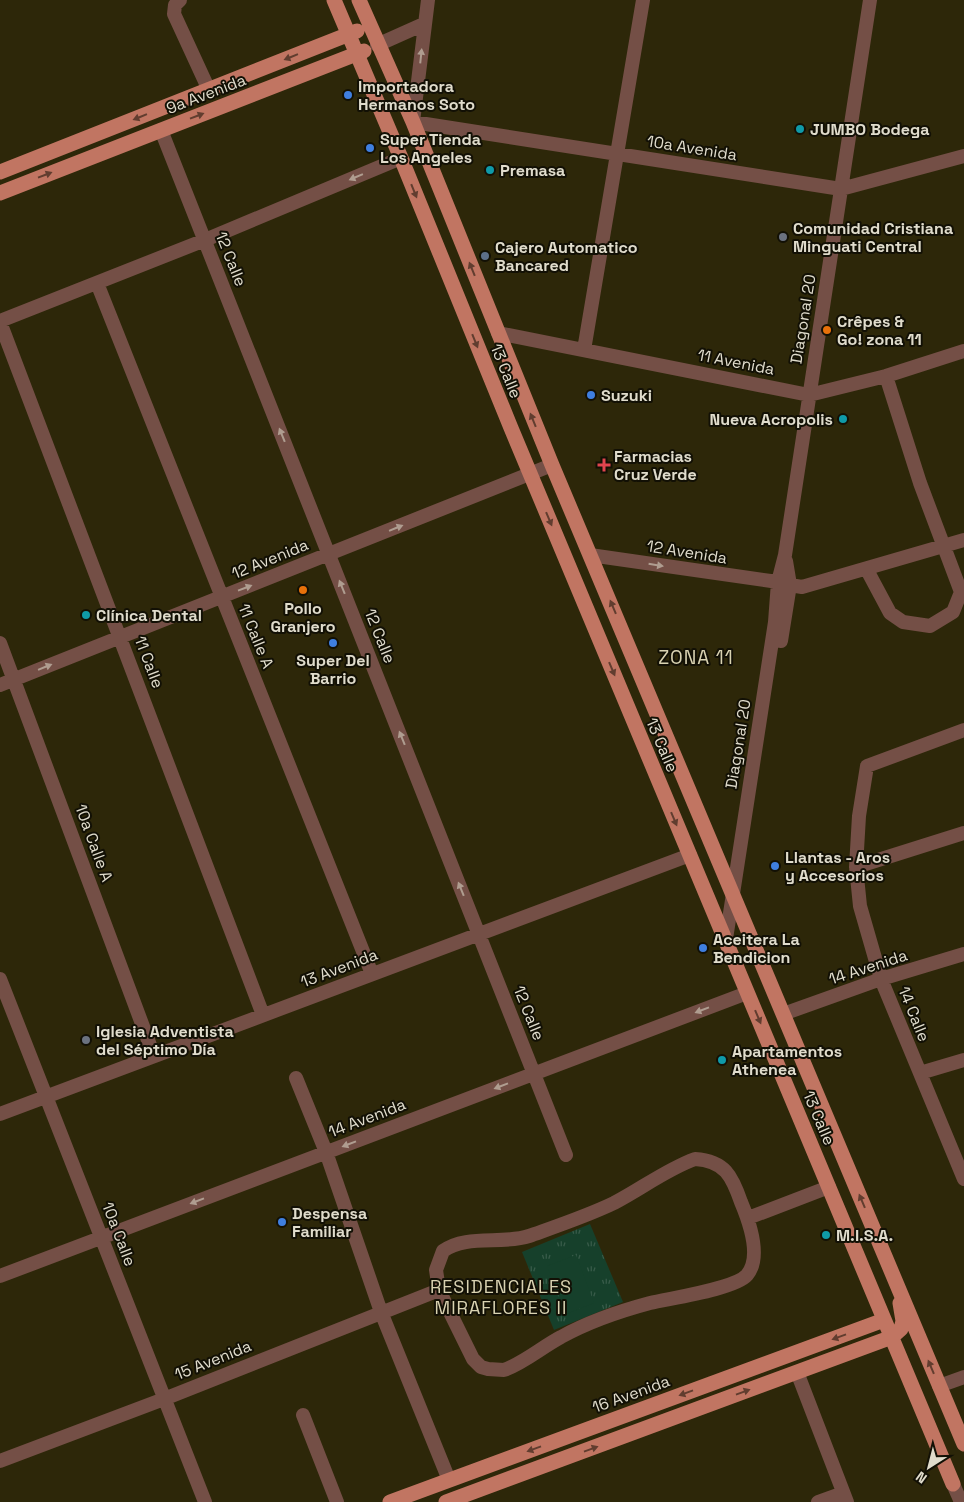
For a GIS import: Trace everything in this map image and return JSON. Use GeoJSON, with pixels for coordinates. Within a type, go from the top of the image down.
{"type":"FeatureCollection","features":[{"type":"Feature","properties":{"kind":"main road","name":"13 Calle"},"geometry":{"type":"LineString","coordinates":[[334,0],[401,158],[530,474],[726,938],[747,993],[953,1484]]}},
{"type":"Feature","properties":{"kind":"main road","name":"13 Calle"},"geometry":{"type":"LineString","coordinates":[[359,0],[412,122],[552,465],[964,1444]]}},
{"type":"Feature","properties":{"kind":"main road","name":"9a Avenida"},"geometry":{"type":"LineString","coordinates":[[0,172],[370,26]]}},
{"type":"Feature","properties":{"kind":"main road","name":"9a Avenida"},"geometry":{"type":"LineString","coordinates":[[0,193],[377,45]]}},
{"type":"Feature","properties":{"kind":"main road"},"geometry":{"type":"LineString","coordinates":[[456,1500],[892,1337],[901,1330],[903,1321],[896,1283]]}},
{"type":"Feature","properties":{"kind":"main road","name":"16 Avenida"},"geometry":{"type":"LineString","coordinates":[[390,1502],[884,1320]]}},
{"type":"Feature","properties":{"kind":"street"},"geometry":{"type":"LineString","coordinates":[[412,122],[428,0]]}},
{"type":"Feature","properties":{"kind":"street"},"geometry":{"type":"LineString","coordinates":[[584,350],[643,0]]}},
{"type":"Feature","properties":{"kind":"street","name":"Diagonal 20"},"geometry":{"type":"LineString","coordinates":[[740,910],[784,584],[785,555],[870,0]]}},
{"type":"Feature","properties":{"kind":"street"},"geometry":{"type":"LineString","coordinates":[[178,2],[174,14],[209,90]]}},
{"type":"Feature","properties":{"kind":"street","name":"9a Avenida"},"geometry":{"type":"LineString","coordinates":[[377,45],[424,24]]}},
{"type":"Feature","properties":{"kind":"street","name":"10a Avenida"},"geometry":{"type":"LineString","coordinates":[[412,122],[841,189],[964,156]]}},
{"type":"Feature","properties":{"kind":"street","name":"12 Calle"},"geometry":{"type":"LineString","coordinates":[[161,130],[566,1154]]}},
{"type":"Feature","properties":{"kind":"street"},"geometry":{"type":"LineString","coordinates":[[0,322],[205,240],[401,158]]}},
{"type":"Feature","properties":{"kind":"street","name":"11 Calle A"},"geometry":{"type":"LineString","coordinates":[[97,283],[372,974]]}},
{"type":"Feature","properties":{"kind":"street","name":"11 Calle"},"geometry":{"type":"LineString","coordinates":[[0,322],[263,1015]]}},
{"type":"Feature","properties":{"kind":"street","name":"11 Avenida"},"geometry":{"type":"LineString","coordinates":[[498,333],[809,395],[886,376],[964,350]]}},
{"type":"Feature","properties":{"kind":"street"},"geometry":{"type":"LineString","coordinates":[[867,570],[890,613],[903,622],[930,626],[953,612],[961,592],[920,483],[886,376]]}},
{"type":"Feature","properties":{"kind":"street","name":"12 Avenida"},"geometry":{"type":"LineString","coordinates":[[0,685],[552,465]]}},
{"type":"Feature","properties":{"kind":"street","name":"12 Avenida"},"geometry":{"type":"LineString","coordinates":[[590,555],[802,588],[964,540]]}},
{"type":"Feature","properties":{"kind":"street"},"geometry":{"type":"LineString","coordinates":[[742,578],[765,586],[770,591],[773,596],[774,622]]}},
{"type":"Feature","properties":{"kind":"street","name":"Diagonal 20"},"geometry":{"type":"LineString","coordinates":[[726,938],[774,622],[784,584]]}},
{"type":"Feature","properties":{"kind":"street","name":"10a Calle A"},"geometry":{"type":"LineString","coordinates":[[0,643],[154,1056]]}},
{"type":"Feature","properties":{"kind":"street","name":"14 Calle"},"geometry":{"type":"LineString","coordinates":[[964,730],[867,766],[859,816],[856,868],[860,906],[881,980],[964,1179]]}},
{"type":"Feature","properties":{"kind":"street"},"geometry":{"type":"LineString","coordinates":[[856,868],[964,833]]}},
{"type":"Feature","properties":{"kind":"street","name":"13 Avenida"},"geometry":{"type":"LineString","coordinates":[[0,1114],[690,855]]}},
{"type":"Feature","properties":{"kind":"street","name":"14 Avenida"},"geometry":{"type":"LineString","coordinates":[[783,1014],[964,954]]}},
{"type":"Feature","properties":{"kind":"street","name":"10a Calle"},"geometry":{"type":"LineString","coordinates":[[0,979],[205,1502]]}},
{"type":"Feature","properties":{"kind":"street","name":"14 Avenida"},"geometry":{"type":"LineString","coordinates":[[0,1276],[747,993]]}},
{"type":"Feature","properties":{"kind":"street"},"geometry":{"type":"LineString","coordinates":[[920,1073],[964,1060]]}},
{"type":"Feature","properties":{"kind":"street"},"geometry":{"type":"LineString","coordinates":[[296,1078],[326,1152],[381,1312],[449,1480]]}},
{"type":"Feature","properties":{"kind":"street"},"geometry":{"type":"LineString","coordinates":[[695,1159],[710,1162],[731,1175],[748,1218],[754,1260],[746,1277],[730,1285],[649,1304],[595,1322],[563,1336],[510,1368],[494,1371],[481,1367],[473,1358],[438,1290],[436,1270],[443,1251],[454,1245],[499,1242],[526,1237],[613,1204],[686,1162],[695,1159]]}},
{"type":"Feature","properties":{"kind":"street"},"geometry":{"type":"LineString","coordinates":[[748,1218],[829,1187]]}},
{"type":"Feature","properties":{"kind":"street","name":"15 Avenida"},"geometry":{"type":"LineString","coordinates":[[0,1461],[164,1399],[438,1290]]}},
{"type":"Feature","properties":{"kind":"street"},"geometry":{"type":"LineString","coordinates":[[797,1372],[845,1497],[818,1502]]}},
{"type":"Feature","properties":{"kind":"street"},"geometry":{"type":"LineString","coordinates":[[939,1386],[964,1378]]}},
{"type":"Feature","properties":{"kind":"street"},"geometry":{"type":"LineString","coordinates":[[303,1416],[337,1502]]}},
{"type":"Feature","properties":{"kind":"street"},"geometry":{"type":"LineString","coordinates":[[949,1502],[953,1484]]}},
{"type":"Feature","properties":{"kind":"street","name":"13 Calle"},"geometry":{"type":"LineString","coordinates":[[953,1484],[961,1502]]}},
{"type":"Feature","properties":{"kind":"green space"},"geometry":{"type":"Polygon","coordinates":[[[590,1224],[623,1302],[554,1330],[522,1252],[590,1224]]]}},
{"type":"Feature","properties":{"kind":"green space"},"geometry":{"type":"Polygon","coordinates":[[[576,1255],[594,1303],[566,1314],[547,1266],[576,1255]]]}},
{"type":"Feature","properties":{"kind":"place","name":"Importadora Hermanos Soto"},"geometry":{"type":"Point","coordinates":[348,95]}},
{"type":"Feature","properties":{"kind":"place","name":"JUMBO Bodega"},"geometry":{"type":"Point","coordinates":[800,129]}},
{"type":"Feature","properties":{"kind":"place","name":"Super Tienda Los Angeles"},"geometry":{"type":"Point","coordinates":[370,148]}},
{"type":"Feature","properties":{"kind":"place","name":"Premasa"},"geometry":{"type":"Point","coordinates":[490,170]}},
{"type":"Feature","properties":{"kind":"place","name":"Comunidad Cristiana Minguati Central"},"geometry":{"type":"Point","coordinates":[783,237]}},
{"type":"Feature","properties":{"kind":"place","name":"Cajero Automatico Bancared"},"geometry":{"type":"Point","coordinates":[485,256]}},
{"type":"Feature","properties":{"kind":"place","name":"Crêpes & Go! zona 11"},"geometry":{"type":"Point","coordinates":[827,330]}},
{"type":"Feature","properties":{"kind":"place","name":"Suzuki"},"geometry":{"type":"Point","coordinates":[591,395]}},
{"type":"Feature","properties":{"kind":"place","name":"Nueva Acropolis"},"geometry":{"type":"Point","coordinates":[843,419]}},
{"type":"Feature","properties":{"kind":"place","name":"Farmacias Cruz Verde"},"geometry":{"type":"Point","coordinates":[604,465]}},
{"type":"Feature","properties":{"kind":"place","name":"Pollo Granjero"},"geometry":{"type":"Point","coordinates":[303,590]}},
{"type":"Feature","properties":{"kind":"place","name":"Clínica Dental"},"geometry":{"type":"Point","coordinates":[86,615]}},
{"type":"Feature","properties":{"kind":"place","name":"Super Del Barrio"},"geometry":{"type":"Point","coordinates":[333,643]}},
{"type":"Feature","properties":{"kind":"place","name":"Llantas - Aros y Accesorios"},"geometry":{"type":"Point","coordinates":[775,866]}},
{"type":"Feature","properties":{"kind":"place","name":"Aceitera La Bendicion"},"geometry":{"type":"Point","coordinates":[703,948]}},
{"type":"Feature","properties":{"kind":"place","name":"Iglesia Adventista del Séptimo Día"},"geometry":{"type":"Point","coordinates":[86,1040]}},
{"type":"Feature","properties":{"kind":"place","name":"Apartamentos Athenea"},"geometry":{"type":"Point","coordinates":[722,1060]}},
{"type":"Feature","properties":{"kind":"place","name":"Despensa Familiar"},"geometry":{"type":"Point","coordinates":[282,1222]}},
{"type":"Feature","properties":{"kind":"place","name":"M.I.S.A."},"geometry":{"type":"Point","coordinates":[826,1235]}},
{"type":"Feature","properties":{"kind":"district","name":"ZONA 11"},"geometry":{"type":"Point","coordinates":[696,657]}},
{"type":"Feature","properties":{"kind":"district","name":"RESIDENCIALES MIRAFLORES II"},"geometry":{"type":"Point","coordinates":[501,1296]}}]}
